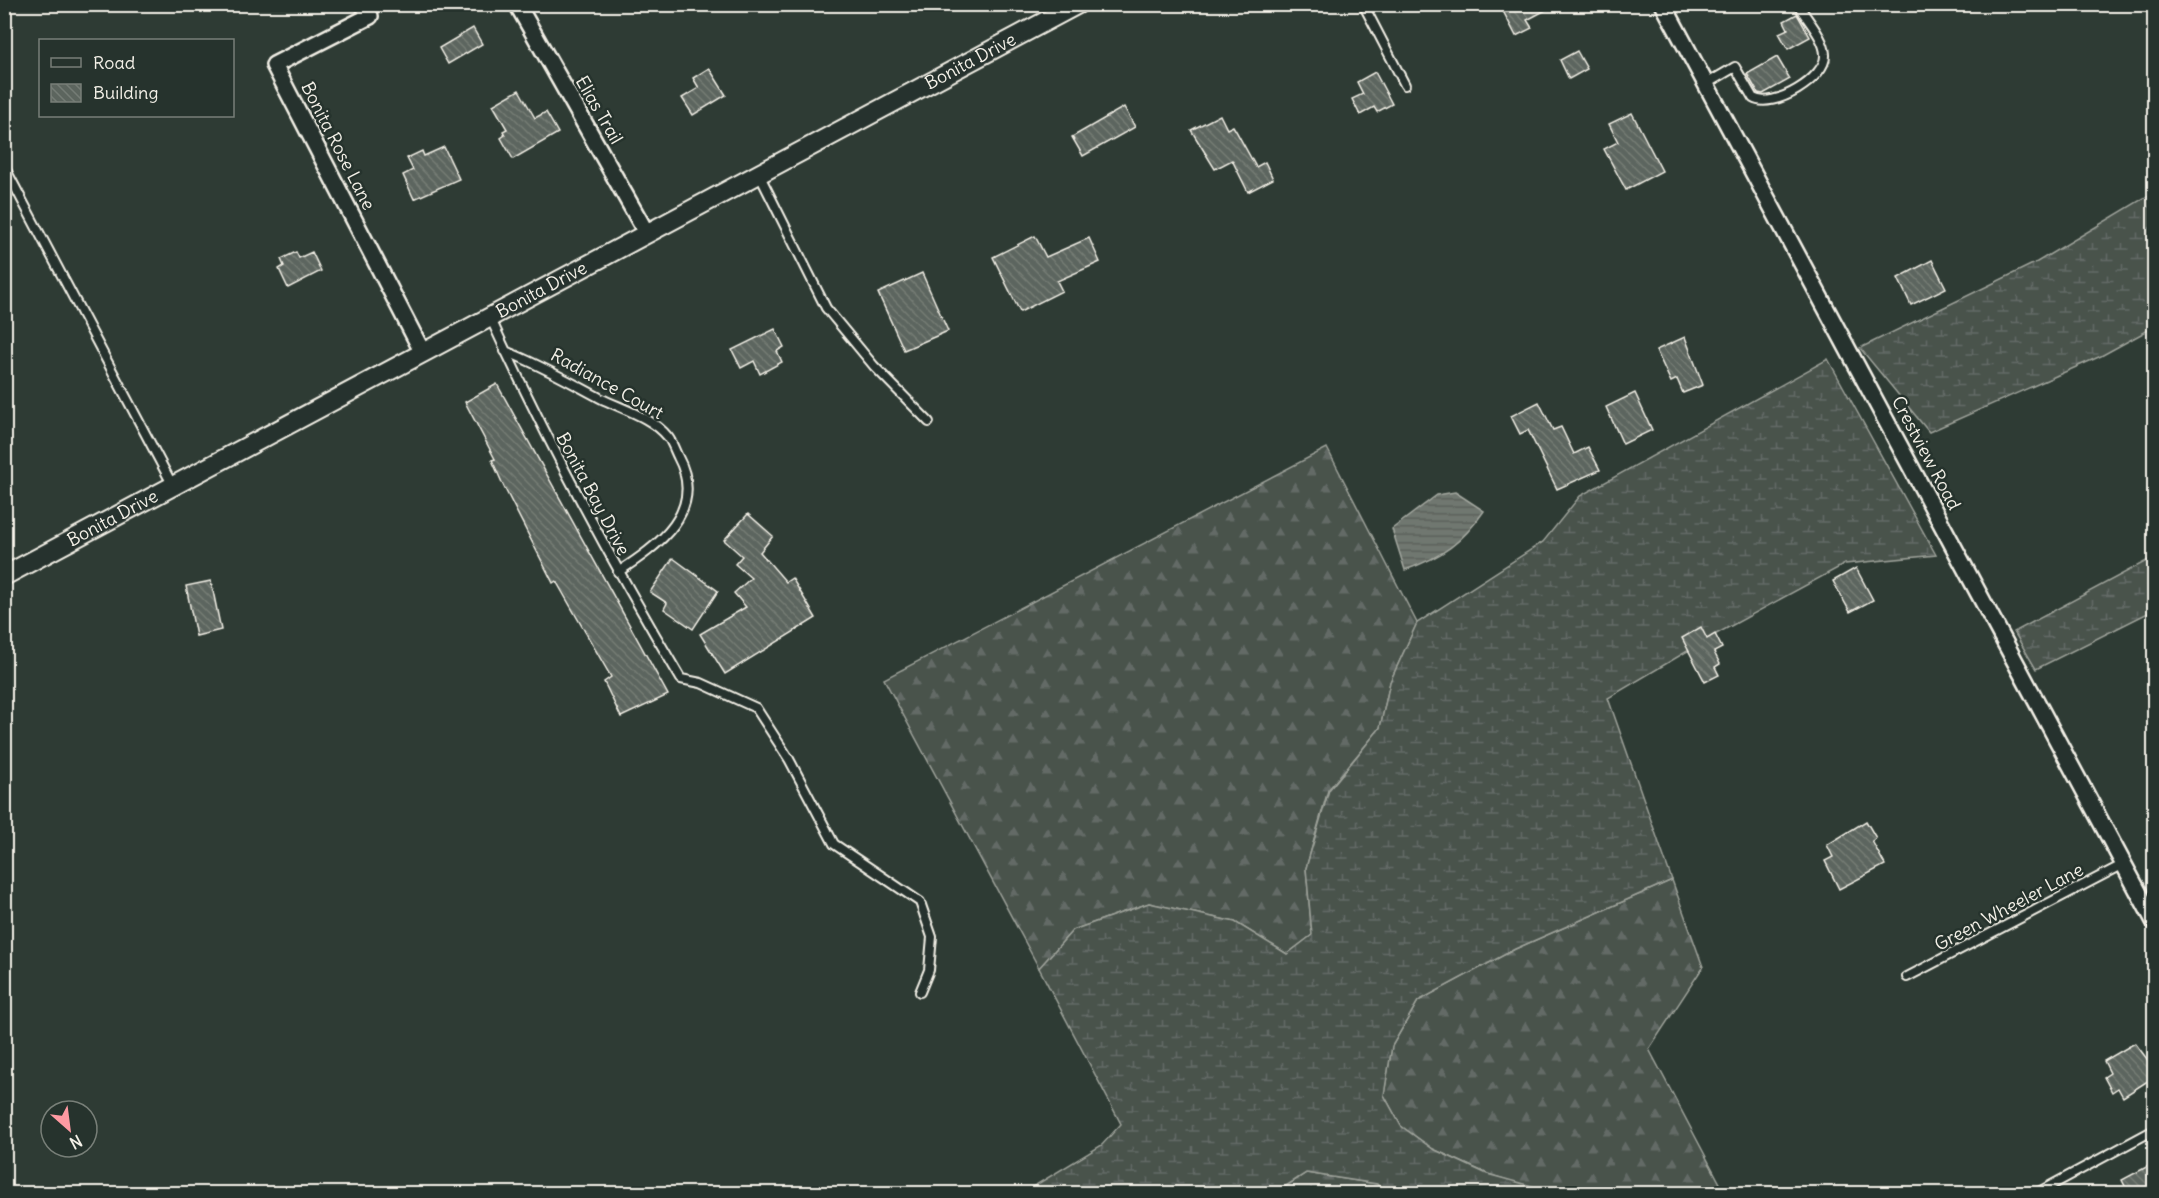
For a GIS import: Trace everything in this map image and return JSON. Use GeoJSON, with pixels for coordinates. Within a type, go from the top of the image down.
{"type":"FeatureCollection","features":[{"type":"Feature","properties":{"kind":"street","name":"Bonita Rose Lane"},"geometry":{"type":"LineString","coordinates":[[363,4],[370,16],[274,65],[423,353]]}},
{"type":"Feature","properties":{"kind":"street","name":"Elias Trail"},"geometry":{"type":"LineString","coordinates":[[517,4],[647,234]]}},
{"type":"Feature","properties":{"kind":"street","name":"Bonita Drive"},"geometry":{"type":"LineString","coordinates":[[4,576],[1078,4]]}},
{"type":"Feature","properties":{"kind":"street","name":"Crestview Road"},"geometry":{"type":"LineString","coordinates":[[1663,4],[2154,921]]}},
{"type":"Feature","properties":{"kind":"lane"},"geometry":{"type":"LineString","coordinates":[[1363,4],[1405,85]]}},
{"type":"Feature","properties":{"kind":"lane"},"geometry":{"type":"LineString","coordinates":[[1706,84],[1735,67],[1753,98],[1763,101],[1785,96],[1816,75],[1825,62],[1825,52],[1798,4]]}},
{"type":"Feature","properties":{"kind":"lane"},"geometry":{"type":"LineString","coordinates":[[4,166],[174,487]]}},
{"type":"Feature","properties":{"kind":"lane"},"geometry":{"type":"LineString","coordinates":[[759,174],[826,308],[874,366],[929,422]]}},
{"type":"Feature","properties":{"kind":"lane","name":"Bonita Bay Drive"},"geometry":{"type":"LineString","coordinates":[[490,318],[534,413],[618,572],[681,679],[701,683],[756,708],[789,759],[834,844],[920,902],[932,937],[929,970],[920,993]]}},
{"type":"Feature","properties":{"kind":"lane","name":"Radiance Court"},"geometry":{"type":"LineString","coordinates":[[505,351],[540,364],[650,422],[668,437],[686,471],[687,495],[680,520],[639,559],[618,572]]}},
{"type":"Feature","properties":{"kind":"lane","name":"Green Wheeler Lane"},"geometry":{"type":"LineString","coordinates":[[1907,977],[2124,864]]}},
{"type":"Feature","properties":{"kind":"lane"},"geometry":{"type":"LineString","coordinates":[[2035,1194],[2154,1130]]}},
{"type":"Feature","properties":{"kind":"green space"},"geometry":{"type":"Polygon","coordinates":[[[2154,192],[2154,327],[2101,356],[1929,432],[1860,348],[2037,262],[2154,192]]]}},
{"type":"Feature","properties":{"kind":"green space"},"geometry":{"type":"Polygon","coordinates":[[[1828,359],[1936,555],[1845,564],[1718,633],[1608,698],[1672,880],[1515,949],[1418,1001],[1392,1046],[1384,1095],[1401,1126],[1433,1149],[1487,1174],[1557,1193],[1384,1193],[1377,1184],[1306,1173],[1275,1193],[1021,1194],[1102,1145],[1121,1124],[1039,968],[1073,930],[1149,903],[1235,922],[1287,954],[1312,935],[1306,868],[1329,790],[1380,728],[1390,682],[1417,623],[1543,542],[1580,496],[1828,359]]]}},
{"type":"Feature","properties":{"kind":"green space"},"geometry":{"type":"Polygon","coordinates":[[[1327,448],[1417,623],[1390,682],[1380,728],[1328,790],[1306,868],[1312,935],[1287,954],[1235,922],[1149,903],[1073,930],[1039,968],[884,679],[1327,448]]]}},
{"type":"Feature","properties":{"kind":"green space"},"geometry":{"type":"Polygon","coordinates":[[[2154,557],[2154,610],[2036,669],[2014,632],[2154,557]]]}},
{"type":"Feature","properties":{"kind":"green space"},"geometry":{"type":"Polygon","coordinates":[[[1672,880],[1703,967],[1649,1049],[1725,1193],[1557,1194],[1488,1174],[1433,1149],[1401,1126],[1384,1095],[1392,1046],[1418,1001],[1515,949],[1672,880]]]}},
{"type":"Feature","properties":{"kind":"green space"},"geometry":{"type":"Polygon","coordinates":[[[1306,1173],[1377,1184],[1384,1193],[1275,1194],[1306,1173]]]}},
{"type":"Feature","properties":{"kind":"shaded area"},"geometry":{"type":"Polygon","coordinates":[[[1455,492],[1484,511],[1468,532],[1450,548],[1430,560],[1405,570],[1392,529],[1437,495],[1455,492]]]}},
{"type":"Feature","properties":{"kind":"building"},"geometry":{"type":"Polygon","coordinates":[[[1511,4],[1557,4],[1527,20],[1532,28],[1516,36],[1502,9],[1511,4]]]}},
{"type":"Feature","properties":{"kind":"building"},"geometry":{"type":"Polygon","coordinates":[[[1797,14],[1810,37],[1788,49],[1779,33],[1788,29],[1784,21],[1797,14]]]}},
{"type":"Feature","properties":{"kind":"building"},"geometry":{"type":"Polygon","coordinates":[[[473,28],[482,44],[448,64],[439,48],[473,28]]]}},
{"type":"Feature","properties":{"kind":"building"},"geometry":{"type":"Polygon","coordinates":[[[1577,51],[1587,69],[1569,79],[1560,60],[1577,51]]]}},
{"type":"Feature","properties":{"kind":"building"},"geometry":{"type":"Polygon","coordinates":[[[1777,57],[1790,79],[1763,94],[1758,93],[1747,74],[1777,57]]]}},
{"type":"Feature","properties":{"kind":"building"},"geometry":{"type":"Polygon","coordinates":[[[709,68],[726,95],[693,115],[682,98],[699,88],[693,78],[709,68]]]}},
{"type":"Feature","properties":{"kind":"building"},"geometry":{"type":"Polygon","coordinates":[[[1375,72],[1392,104],[1377,112],[1374,107],[1360,115],[1352,99],[1363,94],[1357,82],[1375,72]]]}},
{"type":"Feature","properties":{"kind":"building"},"geometry":{"type":"Polygon","coordinates":[[[519,90],[535,118],[546,112],[558,133],[513,159],[501,138],[505,135],[503,131],[507,129],[493,105],[519,90]]]}},
{"type":"Feature","properties":{"kind":"building"},"geometry":{"type":"Polygon","coordinates":[[[1124,107],[1135,127],[1083,156],[1072,137],[1124,107]]]}},
{"type":"Feature","properties":{"kind":"building"},"geometry":{"type":"Polygon","coordinates":[[[1632,113],[1662,171],[1626,190],[1604,149],[1618,142],[1609,124],[1632,113]]]}},
{"type":"Feature","properties":{"kind":"building"},"geometry":{"type":"Polygon","coordinates":[[[1220,115],[1227,129],[1233,126],[1256,167],[1265,162],[1273,179],[1248,192],[1232,160],[1215,169],[1191,130],[1220,115]]]}},
{"type":"Feature","properties":{"kind":"building"},"geometry":{"type":"Polygon","coordinates":[[[444,147],[459,179],[414,199],[403,175],[413,170],[407,158],[422,151],[424,156],[444,147]]]}},
{"type":"Feature","properties":{"kind":"building"},"geometry":{"type":"Polygon","coordinates":[[[1035,236],[1046,257],[1089,238],[1100,262],[1057,281],[1062,291],[1020,312],[993,257],[1035,236]]]}},
{"type":"Feature","properties":{"kind":"building"},"geometry":{"type":"Polygon","coordinates":[[[296,252],[299,258],[312,252],[321,271],[288,288],[279,269],[284,266],[281,259],[296,252]]]}},
{"type":"Feature","properties":{"kind":"building"},"geometry":{"type":"Polygon","coordinates":[[[1932,260],[1946,288],[1911,305],[1898,278],[1932,260]]]}},
{"type":"Feature","properties":{"kind":"building"},"geometry":{"type":"Polygon","coordinates":[[[922,273],[948,331],[904,350],[878,293],[922,273]]]}},
{"type":"Feature","properties":{"kind":"building"},"geometry":{"type":"Polygon","coordinates":[[[775,329],[784,347],[777,351],[782,362],[760,374],[754,361],[741,368],[732,350],[775,329]]]}},
{"type":"Feature","properties":{"kind":"building"},"geometry":{"type":"Polygon","coordinates":[[[1685,337],[1703,385],[1683,393],[1677,379],[1671,382],[1656,350],[1685,337]]]}},
{"type":"Feature","properties":{"kind":"building"},"geometry":{"type":"Polygon","coordinates":[[[497,384],[668,695],[621,717],[604,682],[611,677],[556,581],[553,583],[504,487],[492,460],[495,459],[465,402],[497,384]]]}},
{"type":"Feature","properties":{"kind":"building"},"geometry":{"type":"Polygon","coordinates":[[[1635,393],[1652,430],[1623,444],[1606,407],[1635,393]]]}},
{"type":"Feature","properties":{"kind":"building"},"geometry":{"type":"Polygon","coordinates":[[[1539,402],[1553,430],[1561,427],[1574,454],[1588,447],[1600,470],[1557,489],[1528,430],[1520,434],[1511,416],[1539,402]]]}},
{"type":"Feature","properties":{"kind":"building"},"geometry":{"type":"Polygon","coordinates":[[[748,514],[773,536],[760,552],[786,582],[792,578],[816,618],[725,674],[700,634],[746,607],[734,593],[751,578],[735,564],[742,556],[724,540],[748,514]]]}},
{"type":"Feature","properties":{"kind":"building"},"geometry":{"type":"Polygon","coordinates":[[[673,558],[718,591],[693,629],[664,609],[667,603],[650,592],[673,558]]]}},
{"type":"Feature","properties":{"kind":"building"},"geometry":{"type":"Polygon","coordinates":[[[1856,568],[1873,600],[1850,612],[1833,581],[1856,568]]]}},
{"type":"Feature","properties":{"kind":"building"},"geometry":{"type":"Polygon","coordinates":[[[211,581],[221,630],[196,636],[186,586],[211,581]]]}},
{"type":"Feature","properties":{"kind":"building"},"geometry":{"type":"Polygon","coordinates":[[[1701,627],[1707,639],[1715,634],[1722,648],[1714,652],[1720,664],[1715,667],[1719,675],[1705,682],[1682,638],[1701,627]]]}},
{"type":"Feature","properties":{"kind":"building"},"geometry":{"type":"Polygon","coordinates":[[[1866,821],[1876,838],[1872,841],[1885,865],[1839,889],[1825,861],[1833,857],[1827,845],[1866,821]]]}},
{"type":"Feature","properties":{"kind":"building"},"geometry":{"type":"Polygon","coordinates":[[[2135,1043],[2150,1063],[2154,1060],[2154,1077],[2123,1097],[2118,1088],[2112,1092],[2104,1077],[2110,1073],[2104,1061],[2135,1043]]]}},
{"type":"Feature","properties":{"kind":"building"},"geometry":{"type":"Polygon","coordinates":[[[2154,1163],[2154,1194],[2129,1194],[2122,1180],[2154,1163]]]}}]}
